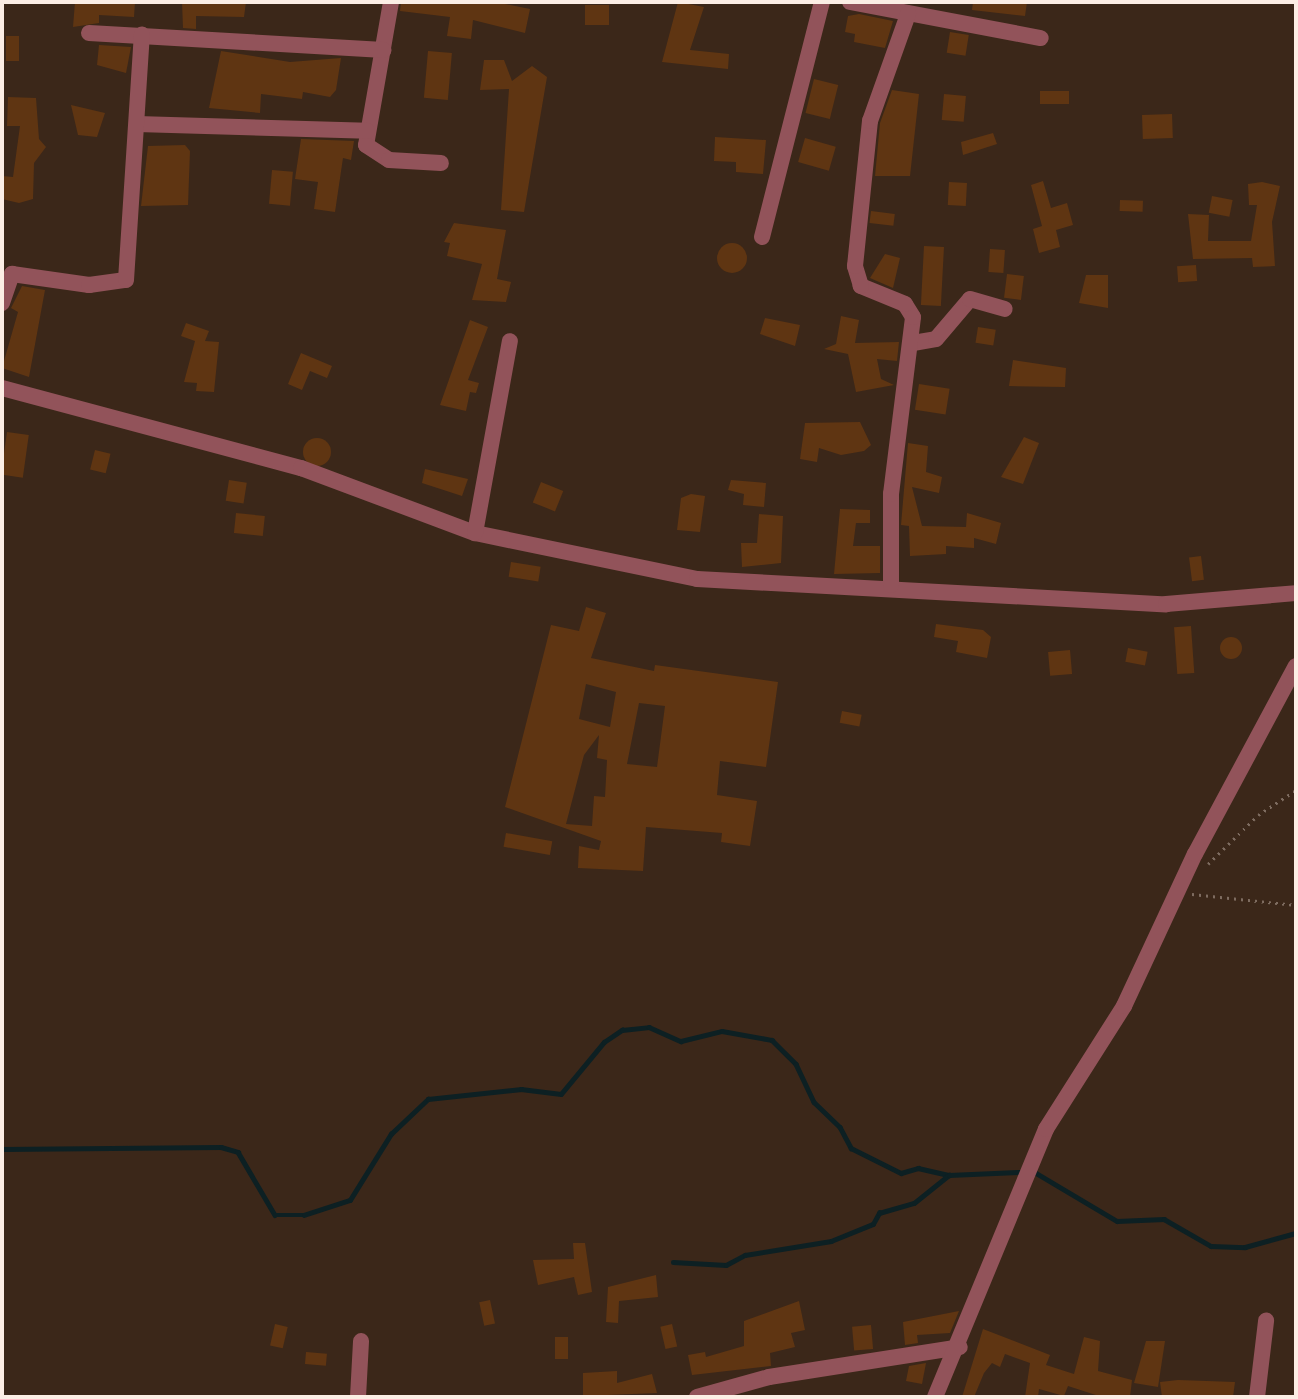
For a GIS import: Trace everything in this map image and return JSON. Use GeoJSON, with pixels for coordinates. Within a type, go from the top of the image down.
{"type":"FeatureCollection","features":[{"type":"Feature","properties":{"kind":"street"},"geometry":{"type":"LineString","coordinates":[[391,2],[366,145],[376,156],[441,163]]}},
{"type":"Feature","properties":{"kind":"street"},"geometry":{"type":"LineString","coordinates":[[762,237],[822,2]]}},
{"type":"Feature","properties":{"kind":"street"},"geometry":{"type":"LineString","coordinates":[[850,2],[1041,38]]}},
{"type":"Feature","properties":{"kind":"street"},"geometry":{"type":"LineString","coordinates":[[891,585],[891,494],[913,343],[910,309],[861,286],[855,266],[870,121],[908,14]]}},
{"type":"Feature","properties":{"kind":"street"},"geometry":{"type":"LineString","coordinates":[[89,33],[384,50]]}},
{"type":"Feature","properties":{"kind":"street"},"geometry":{"type":"LineString","coordinates":[[2,303],[12,274],[89,285],[125,280],[142,35]]}},
{"type":"Feature","properties":{"kind":"street"},"geometry":{"type":"LineString","coordinates":[[137,124],[367,131]]}},
{"type":"Feature","properties":{"kind":"street"},"geometry":{"type":"LineString","coordinates":[[913,343],[936,339],[970,299],[1005,309]]}},
{"type":"Feature","properties":{"kind":"street"},"geometry":{"type":"LineString","coordinates":[[475,533],[510,341]]}},
{"type":"Feature","properties":{"kind":"street"},"geometry":{"type":"LineString","coordinates":[[2,388],[301,468],[475,533],[697,579],[891,585],[1166,604],[1296,593]]}},
{"type":"Feature","properties":{"kind":"street"},"geometry":{"type":"LineString","coordinates":[[935,1397],[960,1347],[1036,1151],[1124,1006],[1180,888],[1296,666]]}},
{"type":"Feature","properties":{"kind":"street"},"geometry":{"type":"LineString","coordinates":[[1257,1397],[1266,1321]]}},
{"type":"Feature","properties":{"kind":"street"},"geometry":{"type":"LineString","coordinates":[[358,1397],[361,1342]]}},
{"type":"Feature","properties":{"kind":"street"},"geometry":{"type":"LineString","coordinates":[[697,1397],[769,1377],[960,1347]]}},
{"type":"Feature","properties":{"kind":"path"},"geometry":{"type":"LineString","coordinates":[[1180,888],[1258,815],[1296,790]]}},
{"type":"Feature","properties":{"kind":"path"},"geometry":{"type":"LineString","coordinates":[[1180,888],[1296,905]]}},
{"type":"Feature","properties":{"kind":"building"},"geometry":{"type":"Polygon","coordinates":[[[75,2],[135,2],[134,17],[99,15],[99,23],[73,27],[75,2]]]}},
{"type":"Feature","properties":{"kind":"building"},"geometry":{"type":"Polygon","coordinates":[[[182,2],[246,2],[244,17],[196,16],[196,29],[183,28],[182,2]]]}},
{"type":"Feature","properties":{"kind":"building"},"geometry":{"type":"Polygon","coordinates":[[[401,2],[496,2],[530,9],[525,33],[473,20],[471,39],[447,36],[450,17],[400,11],[401,2]]]}},
{"type":"Feature","properties":{"kind":"building"},"geometry":{"type":"Polygon","coordinates":[[[678,2],[704,7],[690,50],[729,54],[728,69],[662,62],[678,2]]]}},
{"type":"Feature","properties":{"kind":"building"},"geometry":{"type":"Polygon","coordinates":[[[973,2],[1027,2],[1025,16],[972,10],[973,2]]]}},
{"type":"Feature","properties":{"kind":"building"},"geometry":{"type":"Polygon","coordinates":[[[585,5],[609,5],[609,25],[585,25],[585,5]]]}},
{"type":"Feature","properties":{"kind":"building"},"geometry":{"type":"Polygon","coordinates":[[[859,14],[893,21],[885,48],[854,42],[855,34],[845,32],[848,16],[859,14]]]}},
{"type":"Feature","properties":{"kind":"building"},"geometry":{"type":"Polygon","coordinates":[[[950,32],[969,35],[965,56],[947,53],[950,32]]]}},
{"type":"Feature","properties":{"kind":"building"},"geometry":{"type":"Polygon","coordinates":[[[6,36],[19,36],[19,61],[6,61],[6,36]]]}},
{"type":"Feature","properties":{"kind":"building"},"geometry":{"type":"Polygon","coordinates":[[[99,45],[131,47],[126,73],[97,65],[99,45]]]}},
{"type":"Feature","properties":{"kind":"building"},"geometry":{"type":"Polygon","coordinates":[[[221,51],[290,62],[341,58],[336,90],[330,97],[303,92],[302,99],[261,94],[260,113],[209,108],[221,51]]]}},
{"type":"Feature","properties":{"kind":"building"},"geometry":{"type":"Polygon","coordinates":[[[428,51],[452,53],[448,100],[424,98],[428,51]]]}},
{"type":"Feature","properties":{"kind":"building"},"geometry":{"type":"Polygon","coordinates":[[[484,60],[504,60],[512,81],[532,66],[547,77],[524,212],[501,210],[509,89],[480,90],[484,60]]]}},
{"type":"Feature","properties":{"kind":"building"},"geometry":{"type":"Polygon","coordinates":[[[814,79],[838,85],[830,119],[806,113],[814,79]]]}},
{"type":"Feature","properties":{"kind":"building"},"geometry":{"type":"Polygon","coordinates":[[[892,90],[919,94],[910,176],[875,176],[880,123],[892,90]]]}},
{"type":"Feature","properties":{"kind":"building"},"geometry":{"type":"Polygon","coordinates":[[[1040,91],[1069,91],[1069,104],[1040,104],[1040,91]]]}},
{"type":"Feature","properties":{"kind":"building"},"geometry":{"type":"Polygon","coordinates":[[[944,94],[966,96],[964,122],[942,120],[944,94]]]}},
{"type":"Feature","properties":{"kind":"building"},"geometry":{"type":"Polygon","coordinates":[[[8,97],[36,98],[39,139],[46,147],[34,163],[33,199],[19,203],[2,199],[2,176],[13,177],[20,126],[7,126],[8,97]]]}},
{"type":"Feature","properties":{"kind":"building"},"geometry":{"type":"Polygon","coordinates":[[[71,105],[105,113],[97,137],[78,135],[71,105]]]}},
{"type":"Feature","properties":{"kind":"building"},"geometry":{"type":"Polygon","coordinates":[[[1172,114],[1173,138],[1143,139],[1142,115],[1172,114]]]}},
{"type":"Feature","properties":{"kind":"building"},"geometry":{"type":"Polygon","coordinates":[[[993,133],[997,144],[963,155],[961,142],[993,133]]]}},
{"type":"Feature","properties":{"kind":"building"},"geometry":{"type":"Polygon","coordinates":[[[715,137],[766,140],[763,174],[736,172],[736,162],[714,161],[715,137]]]}},
{"type":"Feature","properties":{"kind":"building"},"geometry":{"type":"Polygon","coordinates":[[[805,138],[836,147],[829,171],[798,162],[805,138]]]}},
{"type":"Feature","properties":{"kind":"building"},"geometry":{"type":"Polygon","coordinates":[[[301,139],[354,141],[351,160],[343,158],[335,212],[314,209],[318,182],[295,179],[301,139]]]}},
{"type":"Feature","properties":{"kind":"building"},"geometry":{"type":"Polygon","coordinates":[[[185,145],[190,151],[188,205],[141,206],[148,146],[185,145]]]}},
{"type":"Feature","properties":{"kind":"building"},"geometry":{"type":"Polygon","coordinates":[[[272,170],[293,172],[290,206],[269,204],[272,170]]]}},
{"type":"Feature","properties":{"kind":"building"},"geometry":{"type":"Polygon","coordinates":[[[1043,181],[1051,208],[1067,203],[1073,225],[1056,230],[1060,247],[1039,253],[1033,229],[1042,226],[1031,185],[1043,181]]]}},
{"type":"Feature","properties":{"kind":"building"},"geometry":{"type":"Polygon","coordinates":[[[949,182],[967,183],[966,206],[948,205],[949,182]]]}},
{"type":"Feature","properties":{"kind":"building"},"geometry":{"type":"Polygon","coordinates":[[[1262,182],[1280,186],[1272,222],[1275,266],[1253,267],[1252,258],[1193,259],[1188,214],[1209,215],[1208,241],[1251,241],[1257,205],[1249,205],[1248,184],[1262,182]]]}},
{"type":"Feature","properties":{"kind":"building"},"geometry":{"type":"Polygon","coordinates":[[[1212,196],[1233,200],[1229,217],[1209,213],[1212,196]]]}},
{"type":"Feature","properties":{"kind":"building"},"geometry":{"type":"Polygon","coordinates":[[[1120,200],[1143,201],[1143,212],[1120,211],[1120,200]]]}},
{"type":"Feature","properties":{"kind":"building"},"geometry":{"type":"Polygon","coordinates":[[[871,211],[895,214],[893,226],[870,223],[871,211]]]}},
{"type":"Feature","properties":{"kind":"building"},"geometry":{"type":"Polygon","coordinates":[[[454,223],[506,230],[497,279],[511,282],[506,302],[472,300],[482,264],[447,256],[450,243],[444,242],[454,223]]]}},
{"type":"Feature","properties":{"kind":"building"},"geometry":{"type":"Polygon","coordinates":[[[732,243],[743,247],[747,258],[743,269],[732,273],[721,269],[717,258],[721,247],[732,243]]]}},
{"type":"Feature","properties":{"kind":"building"},"geometry":{"type":"Polygon","coordinates":[[[924,246],[944,247],[941,306],[921,305],[924,246]]]}},
{"type":"Feature","properties":{"kind":"building"},"geometry":{"type":"Polygon","coordinates":[[[990,249],[1005,250],[1003,273],[988,272],[990,249]]]}},
{"type":"Feature","properties":{"kind":"building"},"geometry":{"type":"Polygon","coordinates":[[[885,254],[900,258],[893,288],[870,278],[885,254]]]}},
{"type":"Feature","properties":{"kind":"building"},"geometry":{"type":"Polygon","coordinates":[[[1196,265],[1197,281],[1178,282],[1177,266],[1196,265]]]}},
{"type":"Feature","properties":{"kind":"building"},"geometry":{"type":"Polygon","coordinates":[[[1007,274],[1024,276],[1021,300],[1004,298],[1007,274]]]}},
{"type":"Feature","properties":{"kind":"building"},"geometry":{"type":"Polygon","coordinates":[[[1086,275],[1108,275],[1108,308],[1079,303],[1086,275]]]}},
{"type":"Feature","properties":{"kind":"building"},"geometry":{"type":"Polygon","coordinates":[[[22,286],[45,290],[29,377],[2,368],[18,312],[11,308],[22,286]]]}},
{"type":"Feature","properties":{"kind":"building"},"geometry":{"type":"Polygon","coordinates":[[[841,316],[859,320],[855,343],[899,342],[897,361],[877,359],[881,379],[894,385],[856,392],[848,354],[824,349],[836,344],[841,316]]]}},
{"type":"Feature","properties":{"kind":"building"},"geometry":{"type":"Polygon","coordinates":[[[765,318],[800,325],[795,346],[760,334],[765,318]]]}},
{"type":"Feature","properties":{"kind":"building"},"geometry":{"type":"Polygon","coordinates":[[[470,320],[488,327],[468,380],[479,383],[476,393],[470,392],[466,411],[440,405],[470,320]]]}},
{"type":"Feature","properties":{"kind":"building"},"geometry":{"type":"Polygon","coordinates":[[[186,323],[209,331],[205,341],[219,342],[214,392],[196,391],[197,383],[184,382],[195,341],[181,336],[186,323]]]}},
{"type":"Feature","properties":{"kind":"building"},"geometry":{"type":"Polygon","coordinates":[[[978,327],[996,330],[993,346],[975,343],[978,327]]]}},
{"type":"Feature","properties":{"kind":"building"},"geometry":{"type":"Polygon","coordinates":[[[301,353],[332,366],[327,378],[310,371],[302,390],[288,384],[301,353]]]}},
{"type":"Feature","properties":{"kind":"building"},"geometry":{"type":"Polygon","coordinates":[[[1013,360],[1066,368],[1065,387],[1009,386],[1013,360]]]}},
{"type":"Feature","properties":{"kind":"building"},"geometry":{"type":"Polygon","coordinates":[[[919,384],[950,389],[946,415],[915,410],[919,384]]]}},
{"type":"Feature","properties":{"kind":"building"},"geometry":{"type":"Polygon","coordinates":[[[860,422],[871,445],[864,451],[841,455],[819,448],[817,462],[800,459],[805,423],[860,422]]]}},
{"type":"Feature","properties":{"kind":"building"},"geometry":{"type":"Polygon","coordinates":[[[7,432],[29,435],[23,478],[2,475],[7,432]]]}},
{"type":"Feature","properties":{"kind":"building"},"geometry":{"type":"Polygon","coordinates":[[[1024,437],[1039,443],[1023,484],[1001,477],[1024,437]]]}},
{"type":"Feature","properties":{"kind":"building"},"geometry":{"type":"Polygon","coordinates":[[[317,438],[327,442],[331,452],[327,462],[317,466],[307,462],[303,452],[307,442],[317,438]]]}},
{"type":"Feature","properties":{"kind":"building"},"geometry":{"type":"Polygon","coordinates":[[[908,443],[928,446],[926,472],[942,477],[939,493],[912,487],[922,526],[966,527],[967,513],[1001,523],[996,544],[974,538],[974,548],[946,546],[946,554],[910,556],[909,526],[901,525],[908,443]]]}},
{"type":"Feature","properties":{"kind":"building"},"geometry":{"type":"Polygon","coordinates":[[[95,450],[111,454],[106,473],[90,469],[95,450]]]}},
{"type":"Feature","properties":{"kind":"building"},"geometry":{"type":"Polygon","coordinates":[[[425,469],[468,479],[462,496],[422,483],[425,469]]]}},
{"type":"Feature","properties":{"kind":"building"},"geometry":{"type":"Polygon","coordinates":[[[229,480],[247,483],[243,504],[226,501],[229,480]]]}},
{"type":"Feature","properties":{"kind":"building"},"geometry":{"type":"Polygon","coordinates":[[[731,480],[766,483],[764,507],[743,505],[744,494],[728,490],[731,480]]]}},
{"type":"Feature","properties":{"kind":"building"},"geometry":{"type":"Polygon","coordinates":[[[541,482],[563,491],[555,511],[533,502],[541,482]]]}},
{"type":"Feature","properties":{"kind":"building"},"geometry":{"type":"Polygon","coordinates":[[[691,494],[705,496],[700,532],[677,530],[681,498],[691,494]]]}},
{"type":"Feature","properties":{"kind":"building"},"geometry":{"type":"Polygon","coordinates":[[[840,509],[870,510],[870,523],[856,523],[853,546],[880,546],[880,573],[834,574],[840,509]]]}},
{"type":"Feature","properties":{"kind":"building"},"geometry":{"type":"Polygon","coordinates":[[[236,513],[265,516],[263,536],[234,533],[236,513]]]}},
{"type":"Feature","properties":{"kind":"building"},"geometry":{"type":"Polygon","coordinates":[[[759,514],[783,516],[781,563],[742,567],[741,543],[757,543],[759,514]]]}},
{"type":"Feature","properties":{"kind":"building"},"geometry":{"type":"Polygon","coordinates":[[[1201,556],[1204,580],[1192,581],[1189,557],[1201,556]]]}},
{"type":"Feature","properties":{"kind":"building"},"geometry":{"type":"Polygon","coordinates":[[[511,562],[541,567],[538,582],[509,577],[511,562]]]}},
{"type":"Feature","properties":{"kind":"building"},"geometry":{"type":"Polygon","coordinates":[[[586,607],[606,613],[591,658],[654,671],[655,665],[778,682],[766,767],[720,761],[717,795],[757,801],[750,846],[721,842],[722,833],[646,827],[643,871],[578,868],[579,846],[599,850],[601,841],[505,807],[551,625],[579,631],[586,607]],[[586,684],[579,719],[610,727],[616,692],[586,684]],[[639,703],[627,764],[657,767],[665,706],[639,703]],[[599,735],[584,755],[566,824],[592,826],[594,796],[605,797],[607,760],[597,758],[599,735]]]}},
{"type":"Feature","properties":{"kind":"building"},"geometry":{"type":"Polygon","coordinates":[[[936,624],[983,630],[991,637],[987,658],[956,652],[958,641],[934,637],[936,624]]]}},
{"type":"Feature","properties":{"kind":"building"},"geometry":{"type":"Polygon","coordinates":[[[1191,626],[1194,673],[1177,674],[1174,627],[1191,626]]]}},
{"type":"Feature","properties":{"kind":"building"},"geometry":{"type":"Polygon","coordinates":[[[1231,637],[1239,640],[1242,648],[1239,656],[1231,659],[1223,656],[1220,648],[1223,640],[1231,637]]]}},
{"type":"Feature","properties":{"kind":"building"},"geometry":{"type":"Polygon","coordinates":[[[1128,648],[1148,652],[1145,666],[1125,662],[1128,648]]]}},
{"type":"Feature","properties":{"kind":"building"},"geometry":{"type":"Polygon","coordinates":[[[1070,650],[1072,674],[1050,676],[1048,652],[1070,650]]]}},
{"type":"Feature","properties":{"kind":"building"},"geometry":{"type":"Polygon","coordinates":[[[842,711],[862,715],[859,727],[840,723],[842,711]]]}},
{"type":"Feature","properties":{"kind":"building"},"geometry":{"type":"Polygon","coordinates":[[[506,833],[552,841],[550,855],[504,847],[506,833]]]}},
{"type":"Feature","properties":{"kind":"building"},"geometry":{"type":"Polygon","coordinates":[[[573,1243],[585,1243],[592,1292],[578,1295],[574,1277],[538,1285],[533,1260],[574,1259],[573,1243]]]}},
{"type":"Feature","properties":{"kind":"building"},"geometry":{"type":"Polygon","coordinates":[[[656,1275],[658,1297],[619,1301],[618,1323],[606,1322],[608,1287],[656,1275]]]}},
{"type":"Feature","properties":{"kind":"building"},"geometry":{"type":"Polygon","coordinates":[[[490,1300],[495,1323],[484,1326],[479,1302],[490,1300]]]}},
{"type":"Feature","properties":{"kind":"building"},"geometry":{"type":"Polygon","coordinates":[[[799,1301],[805,1330],[791,1333],[795,1347],[770,1353],[771,1366],[692,1375],[688,1355],[705,1352],[706,1357],[744,1346],[744,1321],[799,1301]]]}},
{"type":"Feature","properties":{"kind":"building"},"geometry":{"type":"Polygon","coordinates":[[[959,1311],[950,1333],[917,1335],[918,1343],[905,1345],[903,1322],[959,1311]]]}},
{"type":"Feature","properties":{"kind":"building"},"geometry":{"type":"Polygon","coordinates":[[[275,1324],[288,1327],[283,1348],[270,1345],[275,1324]]]}},
{"type":"Feature","properties":{"kind":"building"},"geometry":{"type":"Polygon","coordinates":[[[672,1324],[677,1346],[665,1349],[660,1327],[672,1324]]]}},
{"type":"Feature","properties":{"kind":"building"},"geometry":{"type":"Polygon","coordinates":[[[871,1325],[873,1349],[854,1351],[852,1327],[871,1325]]]}},
{"type":"Feature","properties":{"kind":"building"},"geometry":{"type":"Polygon","coordinates":[[[983,1329],[1050,1355],[1046,1365],[1074,1374],[1084,1337],[1100,1341],[1098,1371],[1132,1380],[1130,1397],[1102,1397],[1068,1386],[1064,1396],[1039,1389],[1038,1397],[1025,1397],[1030,1363],[1005,1354],[1000,1367],[992,1363],[984,1373],[974,1397],[962,1397],[983,1329]]]}},
{"type":"Feature","properties":{"kind":"building"},"geometry":{"type":"Polygon","coordinates":[[[555,1337],[568,1337],[568,1359],[555,1359],[555,1337]]]}},
{"type":"Feature","properties":{"kind":"building"},"geometry":{"type":"Polygon","coordinates":[[[1146,1341],[1165,1341],[1158,1387],[1134,1383],[1146,1341]]]}},
{"type":"Feature","properties":{"kind":"building"},"geometry":{"type":"Polygon","coordinates":[[[306,1352],[327,1354],[326,1366],[305,1364],[306,1352]]]}},
{"type":"Feature","properties":{"kind":"building"},"geometry":{"type":"Polygon","coordinates":[[[926,1363],[922,1384],[906,1381],[909,1366],[926,1363]]]}},
{"type":"Feature","properties":{"kind":"building"},"geometry":{"type":"Polygon","coordinates":[[[617,1371],[617,1383],[652,1374],[657,1393],[583,1396],[583,1373],[617,1371]]]}},
{"type":"Feature","properties":{"kind":"building"},"geometry":{"type":"Polygon","coordinates":[[[1160,1382],[1235,1382],[1233,1397],[1162,1397],[1160,1382]]]}},
{"type":"Feature","properties":{"kind":"waterway"},"geometry":{"type":"LineString","coordinates":[[2,1149],[221,1147],[238,1152],[275,1215],[304,1215],[350,1200],[391,1134],[428,1099],[521,1089],[561,1094],[604,1042],[622,1030],[649,1027],[681,1041],[722,1031],[772,1040],[796,1064],[814,1102],[840,1127],[851,1148],[901,1173],[918,1168],[949,1175]]}},
{"type":"Feature","properties":{"kind":"waterway"},"geometry":{"type":"LineString","coordinates":[[673,1262],[726,1265],[745,1255],[831,1241],[873,1224],[879,1213],[914,1203],[949,1175],[1019,1172]]}},
{"type":"Feature","properties":{"kind":"waterway"},"geometry":{"type":"LineString","coordinates":[[1036,1173],[1117,1221],[1164,1219],[1211,1246],[1245,1247],[1296,1233]]}}]}
